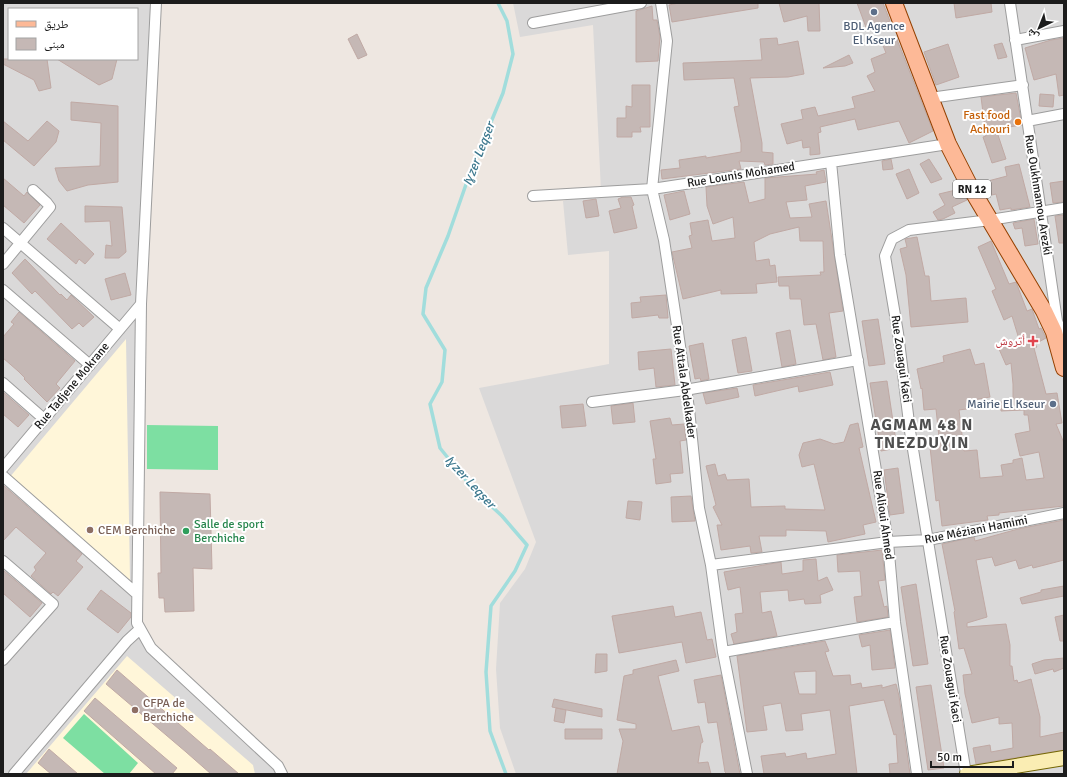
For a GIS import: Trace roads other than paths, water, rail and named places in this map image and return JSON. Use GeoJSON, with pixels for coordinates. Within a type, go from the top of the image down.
{"type":"FeatureCollection","features":[{"type":"Feature","properties":{"kind":"main road","name":"RN 12"},"geometry":{"type":"LineString","coordinates":[[894,3],[948,144],[990,220],[1044,311],[1054,332],[1064,368]]}},
{"type":"Feature","properties":{"kind":"main road"},"geometry":{"type":"LineString","coordinates":[[966,774],[1064,758]]}},
{"type":"Feature","properties":{"kind":"street"},"geometry":{"type":"LineString","coordinates":[[156,3],[141,304],[137,623],[150,648],[278,766],[282,774]]}},
{"type":"Feature","properties":{"kind":"street"},"geometry":{"type":"LineString","coordinates":[[533,23],[641,3]]}},
{"type":"Feature","properties":{"kind":"street","name":"Rue Attala Abdelkader"},"geometry":{"type":"LineString","coordinates":[[661,3],[667,41],[652,189],[664,240],[689,409],[699,508],[711,565],[723,652],[747,774]]}},
{"type":"Feature","properties":{"kind":"street","name":"Rue Oukhmamou Arezki"},"geometry":{"type":"LineString","coordinates":[[1010,3],[1058,321],[1064,338]]}},
{"type":"Feature","properties":{"kind":"street"},"geometry":{"type":"LineString","coordinates":[[1015,40],[1064,31]]}},
{"type":"Feature","properties":{"kind":"street"},"geometry":{"type":"LineString","coordinates":[[930,98],[1023,85]]}},
{"type":"Feature","properties":{"kind":"street"},"geometry":{"type":"LineString","coordinates":[[1027,121],[1064,114]]}},
{"type":"Feature","properties":{"kind":"street","name":"Rue Lounis Mohamed"},"geometry":{"type":"LineString","coordinates":[[533,196],[652,189],[948,144]]}},
{"type":"Feature","properties":{"kind":"street","name":"Rue Alioui Ahmed"},"geometry":{"type":"LineString","coordinates":[[917,774],[895,622],[888,542],[840,254],[831,162],[948,144]]}},
{"type":"Feature","properties":{"kind":"street"},"geometry":{"type":"LineString","coordinates":[[3,264],[50,207],[47,202],[33,190]]}},
{"type":"Feature","properties":{"kind":"street","name":"Rue Zouagui Kaci"},"geometry":{"type":"LineString","coordinates":[[966,774],[910,431],[898,333],[885,256],[892,239],[908,230],[990,220],[1064,208]]}},
{"type":"Feature","properties":{"kind":"street"},"geometry":{"type":"LineString","coordinates":[[3,228],[120,329]]}},
{"type":"Feature","properties":{"kind":"street"},"geometry":{"type":"LineString","coordinates":[[3,290],[90,365]]}},
{"type":"Feature","properties":{"kind":"street","name":"Rue Tadjene Mokrane"},"geometry":{"type":"LineString","coordinates":[[3,468],[141,304]]}},
{"type":"Feature","properties":{"kind":"street"},"geometry":{"type":"LineString","coordinates":[[592,402],[685,390],[858,360]]}},
{"type":"Feature","properties":{"kind":"street"},"geometry":{"type":"LineString","coordinates":[[3,383],[44,419]]}},
{"type":"Feature","properties":{"kind":"street"},"geometry":{"type":"LineString","coordinates":[[3,476],[137,594]]}},
{"type":"Feature","properties":{"kind":"street","name":"Rue Méziani Hamimi"},"geometry":{"type":"LineString","coordinates":[[711,565],[888,542],[928,540],[1064,513]]}},
{"type":"Feature","properties":{"kind":"street"},"geometry":{"type":"LineString","coordinates":[[3,562],[53,604],[3,660]]}},
{"type":"Feature","properties":{"kind":"street"},"geometry":{"type":"LineString","coordinates":[[723,652],[895,622]]}},
{"type":"Feature","properties":{"kind":"street"},"geometry":{"type":"LineString","coordinates":[[14,774],[127,641],[140,629]]}},
{"type":"Feature","properties":{"kind":"waterway","name":"Iɣzer Leqṣer"},"geometry":{"type":"LineString","coordinates":[[498,3],[507,21],[513,54],[503,93],[470,173],[448,236],[426,288],[423,314],[445,350],[442,382],[430,404],[440,448],[473,489],[502,516],[527,545],[515,571],[491,606],[486,672],[490,731],[506,774]]}},
{"type":"Feature","properties":{"kind":"place","name":"BDL Agence El Kseur"},"geometry":{"type":"Point","coordinates":[874,12]}},
{"type":"Feature","properties":{"kind":"place","name":"Fast food Achouri"},"geometry":{"type":"Point","coordinates":[1018,122]}},
{"type":"Feature","properties":{"kind":"place","name":"أتروش"},"geometry":{"type":"Point","coordinates":[1033,341]}},
{"type":"Feature","properties":{"kind":"place","name":"Mairie El Kseur"},"geometry":{"type":"Point","coordinates":[1053,404]}},
{"type":"Feature","properties":{"kind":"place","name":"CEM Berchiche"},"geometry":{"type":"Point","coordinates":[90,530]}},
{"type":"Feature","properties":{"kind":"place","name":"Salle de sport Berchiche"},"geometry":{"type":"Point","coordinates":[186,531]}},
{"type":"Feature","properties":{"kind":"place","name":"CFPA de Berchiche"},"geometry":{"type":"Point","coordinates":[135,710]}},
{"type":"Feature","properties":{"kind":"district","name":"AGMAM 48 N TNEZDUƔIN"},"geometry":{"type":"Point","coordinates":[922,434]}}]}
